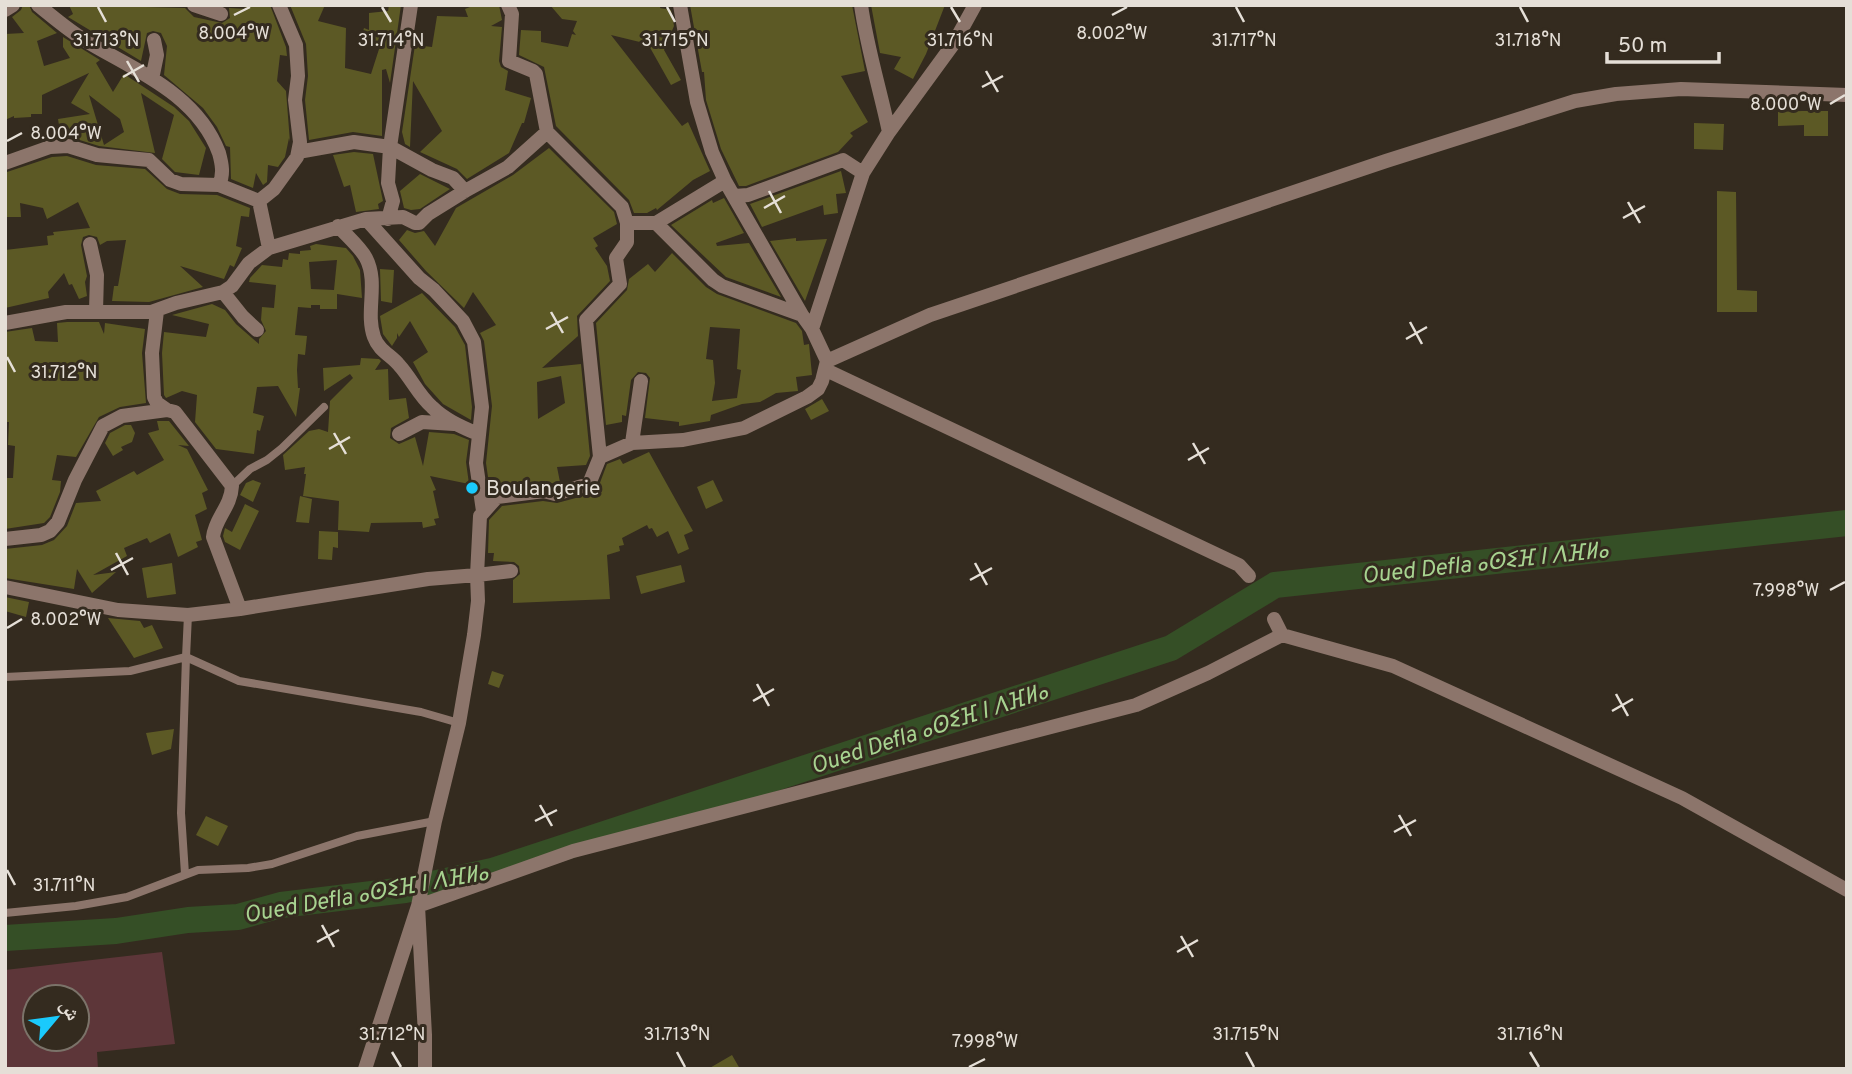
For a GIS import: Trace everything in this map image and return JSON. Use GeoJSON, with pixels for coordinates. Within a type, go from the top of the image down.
{"type":"FeatureCollection","features":[{"type":"Feature","properties":{"kind":"street"},"geometry":{"type":"LineString","coordinates":[[5,10],[13,5]]}},
{"type":"Feature","properties":{"kind":"street"},"geometry":{"type":"LineString","coordinates":[[38,5],[82,39],[152,79],[190,107],[210,134],[221,161],[219,185]]}},
{"type":"Feature","properties":{"kind":"street"},"geometry":{"type":"LineString","coordinates":[[194,5],[221,14]]}},
{"type":"Feature","properties":{"kind":"street"},"geometry":{"type":"LineString","coordinates":[[259,201],[274,189],[297,157],[300,142],[295,100],[298,76],[296,45],[279,5]]}},
{"type":"Feature","properties":{"kind":"street"},"geometry":{"type":"LineString","coordinates":[[388,219],[393,201],[388,183],[390,147],[411,5]]}},
{"type":"Feature","properties":{"kind":"street"},"geometry":{"type":"LineString","coordinates":[[365,1069],[419,906],[434,826],[459,723],[478,601],[480,516],[497,497],[544,491],[555,494],[589,484],[600,457],[586,320],[621,284],[616,258],[627,242],[627,223],[622,207],[547,132],[536,74],[509,61],[512,14],[508,5]]}},
{"type":"Feature","properties":{"kind":"street"},"geometry":{"type":"LineString","coordinates":[[680,5],[697,102],[712,152],[725,181],[812,329],[827,365],[1239,565],[1249,576]]}},
{"type":"Feature","properties":{"kind":"street"},"geometry":{"type":"LineString","coordinates":[[861,5],[870,56],[889,132]]}},
{"type":"Feature","properties":{"kind":"street"},"geometry":{"type":"LineString","coordinates":[[812,329],[863,173],[889,132],[954,43],[975,5]]}},
{"type":"Feature","properties":{"kind":"street"},"geometry":{"type":"LineString","coordinates":[[152,79],[157,55],[154,40]]}},
{"type":"Feature","properties":{"kind":"street"},"geometry":{"type":"LineString","coordinates":[[600,457],[632,443],[682,440],[744,428],[818,389],[827,365],[930,314],[1562,104],[1616,94],[1681,89],[1847,95]]}},
{"type":"Feature","properties":{"kind":"street"},"geometry":{"type":"LineString","coordinates":[[5,323],[66,312],[139,314],[157,311],[176,303],[223,292],[232,286],[249,263],[269,248],[366,219],[403,216],[419,223],[465,191],[508,167],[547,132]]}},
{"type":"Feature","properties":{"kind":"street"},"geometry":{"type":"LineString","coordinates":[[298,152],[354,142],[390,147],[453,178],[465,191]]}},
{"type":"Feature","properties":{"kind":"street"},"geometry":{"type":"LineString","coordinates":[[5,163],[50,147],[68,146],[97,155],[149,160],[170,180],[181,184],[219,185],[259,201]]}},
{"type":"Feature","properties":{"kind":"street"},"geometry":{"type":"LineString","coordinates":[[735,196],[748,195],[843,160],[863,173]]}},
{"type":"Feature","properties":{"kind":"street"},"geometry":{"type":"LineString","coordinates":[[627,223],[656,223],[725,181]]}},
{"type":"Feature","properties":{"kind":"street"},"geometry":{"type":"LineString","coordinates":[[259,201],[269,248]]}},
{"type":"Feature","properties":{"kind":"street"},"geometry":{"type":"LineString","coordinates":[[366,219],[419,278],[463,321],[474,342],[482,407],[476,463],[483,511]]}},
{"type":"Feature","properties":{"kind":"street"},"geometry":{"type":"LineString","coordinates":[[656,223],[713,280],[802,315]]}},
{"type":"Feature","properties":{"kind":"street"},"geometry":{"type":"LineString","coordinates":[[338,226],[365,255],[370,267],[372,323],[374,337],[382,351],[398,363],[431,407],[455,424],[478,434]]}},
{"type":"Feature","properties":{"kind":"street"},"geometry":{"type":"LineString","coordinates":[[90,244],[97,275],[96,311]]}},
{"type":"Feature","properties":{"kind":"street"},"geometry":{"type":"LineString","coordinates":[[223,292],[257,330]]}},
{"type":"Feature","properties":{"kind":"street"},"geometry":{"type":"LineString","coordinates":[[157,311],[152,353],[154,397],[167,410]]}},
{"type":"Feature","properties":{"kind":"street"},"geometry":{"type":"LineString","coordinates":[[632,443],[641,381]]}},
{"type":"Feature","properties":{"kind":"street"},"geometry":{"type":"LineString","coordinates":[[5,539],[41,535],[50,531],[58,522],[75,480],[103,426],[122,416],[167,410],[175,412],[232,486],[231,499],[214,530],[214,537],[240,609]]}},
{"type":"Feature","properties":{"kind":"street"},"geometry":{"type":"LineString","coordinates":[[398,434],[422,422],[455,424]]}},
{"type":"Feature","properties":{"kind":"street"},"geometry":{"type":"LineString","coordinates":[[5,587],[118,610],[188,615],[368,588],[511,571]]}},
{"type":"Feature","properties":{"kind":"street"},"geometry":{"type":"LineString","coordinates":[[1274,619],[1282,635]]}},
{"type":"Feature","properties":{"kind":"street"},"geometry":{"type":"LineString","coordinates":[[419,906],[573,850],[1136,705],[1208,673],[1282,635],[1393,666],[1682,798],[1847,890]]}},
{"type":"Feature","properties":{"kind":"street"},"geometry":{"type":"LineString","coordinates":[[419,906],[425,1069]]}},
{"type":"Feature","properties":{"kind":"street"},"geometry":{"type":"LineString","coordinates":[[396,974],[422,973]]}},
{"type":"Feature","properties":{"kind":"lane"},"geometry":{"type":"LineString","coordinates":[[232,486],[250,469],[282,448],[324,407]]}},
{"type":"Feature","properties":{"kind":"lane"},"geometry":{"type":"LineString","coordinates":[[185,874],[181,813],[188,615]]}},
{"type":"Feature","properties":{"kind":"lane"},"geometry":{"type":"LineString","coordinates":[[5,677],[130,671],[186,657],[239,681],[421,712],[459,723]]}},
{"type":"Feature","properties":{"kind":"lane"},"geometry":{"type":"LineString","coordinates":[[5,913],[76,906],[127,897],[198,870],[272,864],[357,836],[434,826]]}},
{"type":"Feature","properties":{"kind":"shaded area"},"geometry":{"type":"Polygon","coordinates":[[[162,952],[175,1044],[97,1052],[98,1069],[5,1069],[5,970],[162,952]]]}},
{"type":"Feature","properties":{"kind":"building"},"geometry":{"type":"Polygon","coordinates":[[[23,5],[29,5],[32,12],[57,33],[37,41],[44,66],[70,58],[63,47],[63,37],[100,60],[96,63],[113,92],[124,74],[174,107],[189,121],[206,148],[199,175],[175,172],[162,159],[174,115],[141,93],[155,153],[99,146],[61,137],[58,119],[90,114],[71,103],[89,73],[42,95],[42,114],[31,114],[31,117],[14,116],[5,120],[5,34],[24,33],[12,17],[23,5]],[[89,95],[104,145],[124,132],[120,119],[89,95]]]}},
{"type":"Feature","properties":{"kind":"building"},"geometry":{"type":"Polygon","coordinates":[[[69,5],[185,8],[194,17],[222,23],[230,18],[229,8],[248,9],[240,5],[270,5],[286,47],[287,56],[280,55],[277,81],[286,91],[290,142],[289,138],[285,157],[278,167],[268,165],[267,182],[263,185],[256,173],[253,188],[231,179],[230,147],[226,146],[217,127],[203,108],[164,75],[167,46],[161,33],[147,33],[141,61],[68,17],[73,14],[69,5]]]}},
{"type":"Feature","properties":{"kind":"building"},"geometry":{"type":"Polygon","coordinates":[[[290,5],[325,5],[318,21],[346,28],[345,68],[371,74],[380,46],[360,41],[364,28],[369,30],[369,13],[388,11],[389,5],[401,5],[390,83],[386,69],[382,70],[382,136],[353,132],[309,140],[305,100],[308,76],[306,44],[290,5]]]}},
{"type":"Feature","properties":{"kind":"building"},"geometry":{"type":"Polygon","coordinates":[[[469,5],[499,5],[502,20],[491,26],[502,27],[499,61],[501,67],[508,71],[505,90],[531,98],[524,123],[509,153],[467,179],[457,169],[420,152],[442,131],[413,81],[410,147],[405,144],[402,132],[415,45],[432,47],[437,16],[468,17],[465,9],[470,7],[469,5]]]}},
{"type":"Feature","properties":{"kind":"building"},"geometry":{"type":"Polygon","coordinates":[[[550,5],[661,5],[660,8],[671,10],[674,26],[664,50],[681,80],[671,85],[648,44],[611,35],[682,126],[688,122],[710,171],[693,180],[657,210],[656,208],[647,213],[634,213],[629,200],[556,126],[544,67],[519,55],[521,30],[541,31],[541,42],[568,47],[572,34],[576,35],[573,31],[577,21],[562,19],[550,5]]]}},
{"type":"Feature","properties":{"kind":"building"},"geometry":{"type":"Polygon","coordinates":[[[690,5],[852,5],[865,71],[841,76],[868,122],[850,133],[853,136],[838,152],[746,186],[739,186],[721,149],[706,100],[704,72],[690,5]]]}},
{"type":"Feature","properties":{"kind":"building"},"geometry":{"type":"Polygon","coordinates":[[[871,5],[945,5],[913,79],[894,69],[901,57],[880,53],[871,5]]]}},
{"type":"Feature","properties":{"kind":"building"},"geometry":{"type":"Polygon","coordinates":[[[1828,111],[1828,136],[1804,136],[1804,125],[1778,126],[1778,112],[1828,111]]]}},
{"type":"Feature","properties":{"kind":"building"},"geometry":{"type":"Polygon","coordinates":[[[1694,123],[1724,124],[1723,150],[1694,149],[1694,123]]]}},
{"type":"Feature","properties":{"kind":"building"},"geometry":{"type":"Polygon","coordinates":[[[549,148],[614,212],[617,224],[593,238],[598,246],[595,248],[607,266],[610,281],[577,316],[578,336],[542,368],[581,364],[590,456],[586,465],[557,467],[560,482],[555,484],[543,481],[496,487],[490,491],[486,463],[492,406],[484,341],[480,333],[496,325],[473,292],[464,308],[399,240],[407,230],[415,233],[424,231],[435,246],[456,208],[513,175],[549,148]],[[561,376],[537,382],[538,419],[565,403],[561,376]]]}},
{"type":"Feature","properties":{"kind":"building"},"geometry":{"type":"Polygon","coordinates":[[[354,152],[373,154],[383,201],[378,204],[379,209],[356,212],[350,185],[344,187],[333,155],[354,152]]]}},
{"type":"Feature","properties":{"kind":"building"},"geometry":{"type":"Polygon","coordinates":[[[67,156],[96,165],[145,169],[167,189],[180,194],[217,195],[250,208],[249,217],[241,216],[236,246],[242,248],[234,267],[230,265],[224,279],[180,266],[203,287],[149,302],[112,301],[114,286],[118,286],[126,240],[107,241],[100,245],[97,237],[89,235],[83,237],[81,245],[87,276],[87,296],[79,299],[64,273],[48,292],[49,298],[5,308],[5,250],[48,245],[47,236],[54,235],[53,232],[90,228],[78,202],[47,219],[43,208],[20,203],[21,217],[5,217],[7,172],[52,157],[67,156]]]}},
{"type":"Feature","properties":{"kind":"building"},"geometry":{"type":"Polygon","coordinates":[[[841,171],[846,193],[836,194],[838,213],[824,215],[823,205],[762,227],[750,204],[841,171]]]}},
{"type":"Feature","properties":{"kind":"building"},"geometry":{"type":"Polygon","coordinates":[[[420,174],[450,189],[420,209],[404,208],[400,191],[420,174]]]}},
{"type":"Feature","properties":{"kind":"building"},"geometry":{"type":"Polygon","coordinates":[[[1717,191],[1736,192],[1737,290],[1757,291],[1757,312],[1717,312],[1717,191]]]}},
{"type":"Feature","properties":{"kind":"building"},"geometry":{"type":"Polygon","coordinates":[[[724,198],[744,233],[716,243],[717,246],[749,243],[781,297],[726,277],[671,225],[712,200],[713,203],[724,198]]]}},
{"type":"Feature","properties":{"kind":"building"},"geometry":{"type":"Polygon","coordinates":[[[796,238],[796,241],[827,239],[805,301],[770,241],[796,238]]]}},
{"type":"Feature","properties":{"kind":"building"},"geometry":{"type":"Polygon","coordinates":[[[316,244],[346,248],[360,270],[362,298],[337,294],[337,309],[320,309],[320,305],[311,305],[311,308],[298,307],[295,335],[307,336],[305,355],[298,354],[300,388],[296,417],[278,386],[257,387],[253,413],[264,416],[260,431],[257,430],[254,454],[216,449],[195,422],[197,395],[182,391],[166,398],[164,395],[164,332],[206,337],[209,324],[172,315],[212,304],[225,310],[236,324],[259,344],[259,339],[266,331],[261,320],[262,307],[274,308],[276,285],[249,282],[250,278],[262,265],[282,267],[283,259],[288,260],[289,253],[300,254],[300,251],[311,250],[310,246],[316,244]],[[337,260],[309,262],[311,289],[334,290],[337,260]]]}},
{"type":"Feature","properties":{"kind":"building"},"geometry":{"type":"Polygon","coordinates":[[[672,253],[706,287],[717,294],[796,323],[802,331],[804,345],[809,344],[812,375],[796,377],[798,391],[776,393],[760,402],[742,404],[711,415],[710,421],[679,426],[679,422],[645,418],[650,378],[646,373],[638,372],[631,380],[626,416],[622,415],[622,422],[606,425],[596,323],[627,290],[629,279],[648,264],[655,272],[672,253]],[[710,327],[706,359],[713,360],[715,383],[712,401],[737,398],[741,370],[737,369],[740,329],[710,327]]]}},
{"type":"Feature","properties":{"kind":"building"},"geometry":{"type":"Polygon","coordinates":[[[380,269],[394,270],[392,303],[381,301],[380,269]]]}},
{"type":"Feature","properties":{"kind":"building"},"geometry":{"type":"Polygon","coordinates":[[[422,293],[455,327],[465,345],[471,420],[443,404],[425,384],[413,362],[428,352],[410,321],[399,337],[397,333],[392,346],[383,334],[380,316],[422,293]]]}},
{"type":"Feature","properties":{"kind":"building"},"geometry":{"type":"Polygon","coordinates":[[[99,322],[104,334],[105,323],[145,329],[142,353],[146,403],[120,407],[99,417],[76,457],[57,455],[52,480],[61,481],[60,492],[50,517],[44,523],[5,529],[5,478],[13,478],[15,446],[8,445],[9,422],[5,422],[5,332],[32,328],[35,341],[58,342],[57,323],[99,322]]]}},
{"type":"Feature","properties":{"kind":"building"},"geometry":{"type":"Polygon","coordinates":[[[361,358],[379,359],[381,361],[375,370],[388,369],[389,400],[406,398],[409,418],[391,428],[390,438],[399,444],[415,437],[423,466],[429,432],[454,434],[469,440],[466,462],[469,484],[430,476],[436,490],[433,491],[439,518],[434,519],[436,525],[423,528],[422,522],[371,523],[369,532],[338,530],[339,501],[303,496],[305,467],[285,470],[283,455],[309,431],[319,429],[328,432],[330,401],[353,378],[350,374],[324,391],[323,368],[360,365],[361,358]]]}},
{"type":"Feature","properties":{"kind":"building"},"geometry":{"type":"Polygon","coordinates":[[[822,399],[829,411],[811,420],[805,409],[822,399]]]}},
{"type":"Feature","properties":{"kind":"building"},"geometry":{"type":"Polygon","coordinates":[[[157,421],[169,421],[189,446],[178,445],[187,449],[208,490],[202,493],[207,509],[195,515],[202,540],[196,542],[198,547],[178,557],[170,533],[150,543],[147,538],[124,548],[127,556],[93,575],[116,572],[92,593],[77,569],[74,589],[5,578],[5,549],[42,545],[54,540],[67,526],[76,503],[101,501],[96,491],[134,471],[137,475],[164,460],[148,433],[159,430],[157,421]]]}},
{"type":"Feature","properties":{"kind":"building"},"geometry":{"type":"Polygon","coordinates":[[[125,425],[131,425],[135,433],[132,442],[121,447],[123,450],[113,456],[105,443],[110,433],[125,425]]]}},
{"type":"Feature","properties":{"kind":"building"},"geometry":{"type":"Polygon","coordinates":[[[649,452],[693,531],[684,535],[689,549],[678,554],[668,531],[657,537],[647,525],[622,538],[624,545],[619,546],[620,551],[607,555],[610,599],[513,603],[513,580],[520,574],[519,566],[514,562],[493,561],[494,553],[488,553],[489,520],[502,506],[543,501],[557,503],[600,494],[598,488],[607,464],[620,459],[623,464],[649,452]]]}},
{"type":"Feature","properties":{"kind":"building"},"geometry":{"type":"Polygon","coordinates":[[[253,480],[261,483],[253,502],[240,495],[246,483],[253,480]]]}},
{"type":"Feature","properties":{"kind":"building"},"geometry":{"type":"Polygon","coordinates":[[[713,480],[723,501],[706,509],[697,487],[713,480]]]}},
{"type":"Feature","properties":{"kind":"building"},"geometry":{"type":"Polygon","coordinates":[[[300,496],[312,499],[309,523],[296,522],[300,496]]]}},
{"type":"Feature","properties":{"kind":"building"},"geometry":{"type":"Polygon","coordinates":[[[245,504],[259,511],[240,550],[225,542],[223,536],[225,528],[232,532],[245,504]]]}},
{"type":"Feature","properties":{"kind":"building"},"geometry":{"type":"Polygon","coordinates":[[[319,531],[338,532],[338,548],[333,547],[332,560],[318,559],[319,531]]]}},
{"type":"Feature","properties":{"kind":"building"},"geometry":{"type":"Polygon","coordinates":[[[172,563],[176,594],[147,598],[142,568],[172,563]]]}},
{"type":"Feature","properties":{"kind":"building"},"geometry":{"type":"Polygon","coordinates":[[[681,565],[685,582],[641,594],[636,576],[681,565]]]}},
{"type":"Feature","properties":{"kind":"building"},"geometry":{"type":"Polygon","coordinates":[[[5,597],[29,602],[26,617],[5,611],[5,597]]]}},
{"type":"Feature","properties":{"kind":"building"},"geometry":{"type":"Polygon","coordinates":[[[108,618],[140,621],[144,628],[152,625],[163,648],[134,658],[108,618]]]}},
{"type":"Feature","properties":{"kind":"building"},"geometry":{"type":"Polygon","coordinates":[[[492,671],[504,675],[499,688],[488,684],[492,671]]]}},
{"type":"Feature","properties":{"kind":"building"},"geometry":{"type":"Polygon","coordinates":[[[174,729],[171,749],[152,755],[146,733],[174,729]]]}},
{"type":"Feature","properties":{"kind":"building"},"geometry":{"type":"Polygon","coordinates":[[[206,816],[228,826],[218,846],[196,835],[206,816]]]}},
{"type":"Feature","properties":{"kind":"building"},"geometry":{"type":"Polygon","coordinates":[[[732,1055],[740,1069],[708,1069],[732,1055]]]}},
{"type":"Feature","properties":{"kind":"waterway","name":"Oued Defla ⴰⵙⵉⴼ ⵏ ⴷⴼⵍⴰ"},"geometry":{"type":"LineString","coordinates":[[5,938],[116,931],[188,920],[238,917],[281,905],[405,890],[492,871],[1171,648],[1275,585],[1847,523]]}},
{"type":"Feature","properties":{"kind":"place","name":"Boulangerie"},"geometry":{"type":"Point","coordinates":[472,488]}}]}
